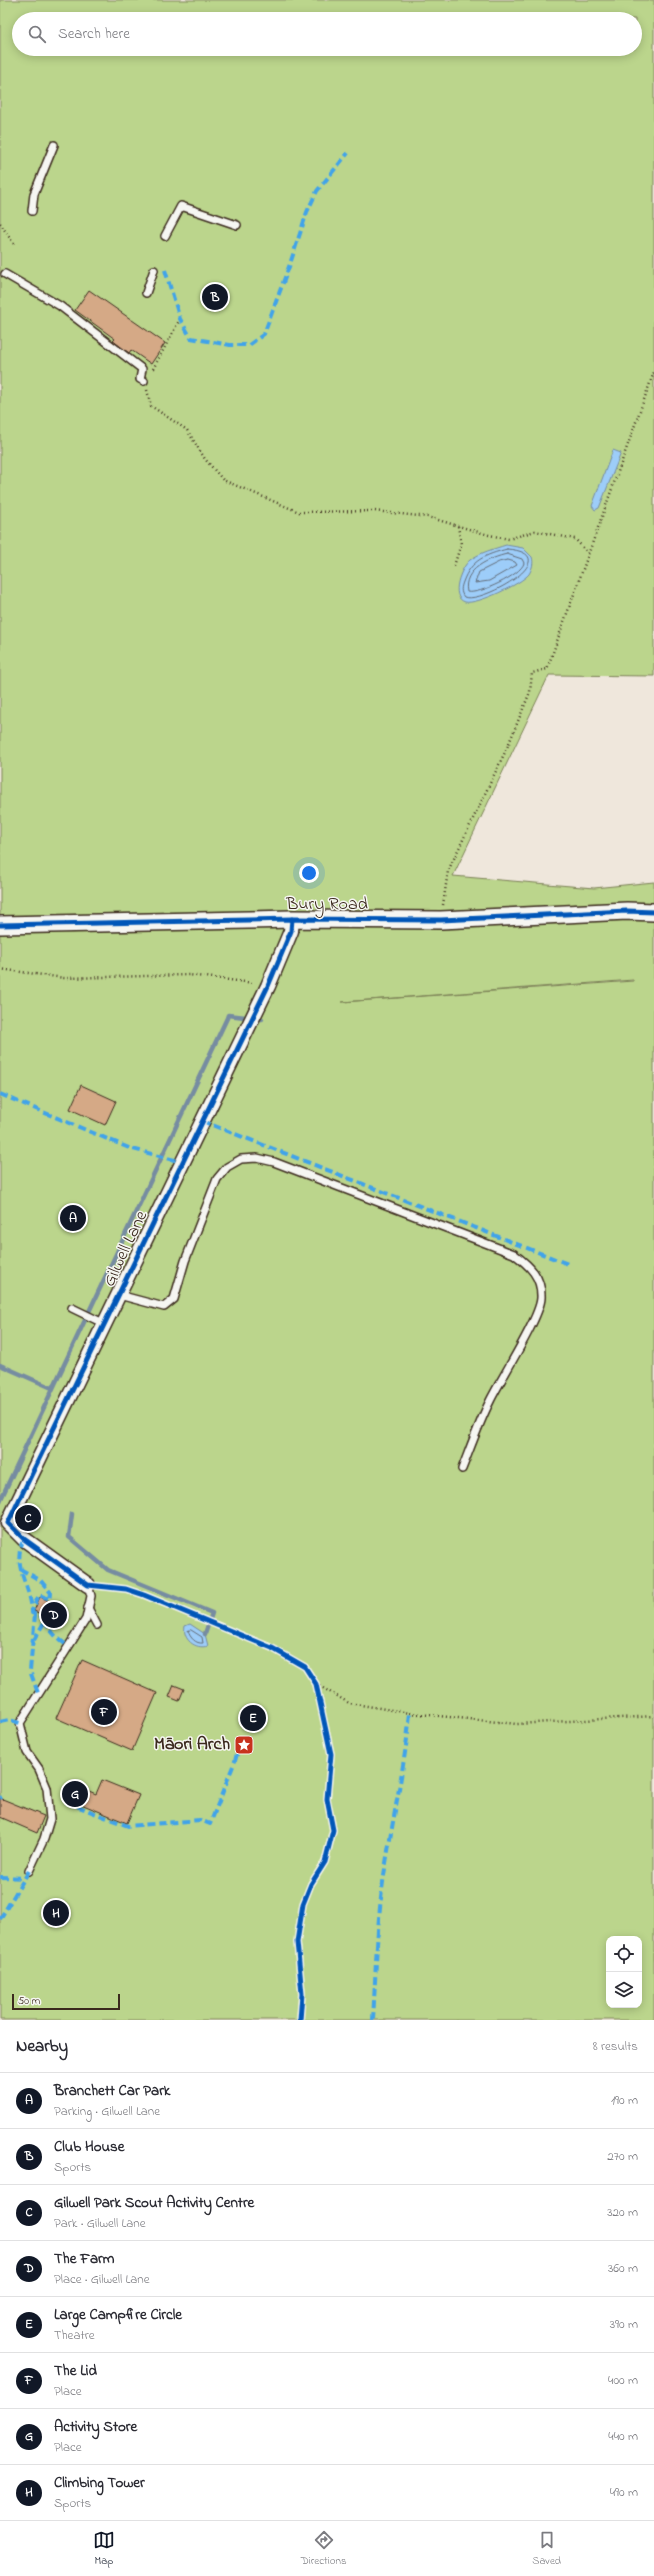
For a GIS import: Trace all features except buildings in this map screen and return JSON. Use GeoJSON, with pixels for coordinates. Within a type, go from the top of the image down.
{"type":"FeatureCollection","features":[{"type":"Feature","properties":{"kind":"street","name":"Bury Road"},"geometry":{"type":"LineString","coordinates":[[0,925],[292,919],[441,920],[627,911],[654,912]]}},
{"type":"Feature","properties":{"kind":"street","name":"Gilwell Lane"},"geometry":{"type":"LineString","coordinates":[[4,1521],[106,1324],[253,1018],[291,931],[292,919]]}},
{"type":"Feature","properties":{"kind":"street"},"geometry":{"type":"LineString","coordinates":[[4,1521],[24,1539],[88,1585]]}},
{"type":"Feature","properties":{"kind":"lane"},"geometry":{"type":"LineString","coordinates":[[32,211],[34,194],[54,145]]}},
{"type":"Feature","properties":{"kind":"lane"},"geometry":{"type":"LineString","coordinates":[[165,236],[181,206],[237,225]]}},
{"type":"Feature","properties":{"kind":"lane"},"geometry":{"type":"LineString","coordinates":[[146,293],[154,270]]}},
{"type":"Feature","properties":{"kind":"lane"},"geometry":{"type":"LineString","coordinates":[[5,274],[60,306],[115,347],[142,369],[140,379],[144,381]]}},
{"type":"Feature","properties":{"kind":"lane"},"geometry":{"type":"LineString","coordinates":[[119,1296],[164,1308],[174,1299],[186,1261],[217,1179],[227,1167],[241,1159],[257,1158],[274,1162],[514,1254],[531,1266],[539,1280],[541,1299],[534,1318],[489,1402],[462,1469]]}},
{"type":"Feature","properties":{"kind":"lane"},"geometry":{"type":"LineString","coordinates":[[72,1308],[106,1324]]}},
{"type":"Feature","properties":{"kind":"lane"},"geometry":{"type":"LineString","coordinates":[[29,1871],[44,1839],[50,1818],[47,1788],[39,1769],[28,1752],[20,1723],[86,1619],[91,1596],[88,1585]]}},
{"type":"Feature","properties":{"kind":"lane"},"geometry":{"type":"LineString","coordinates":[[88,1608],[97,1625]]}},
{"type":"Feature","properties":{"kind":"path"},"geometry":{"type":"LineString","coordinates":[[0,223],[15,246]]}},
{"type":"Feature","properties":{"kind":"path"},"geometry":{"type":"LineString","coordinates":[[180,319],[160,357],[144,381],[151,406],[187,430],[204,459],[223,480],[299,512],[374,511],[428,517],[509,539],[535,531],[575,539],[588,553]]}},
{"type":"Feature","properties":{"kind":"path"},"geometry":{"type":"LineString","coordinates":[[441,920],[448,871],[506,748],[530,692],[532,673],[547,669],[654,372]]}},
{"type":"Feature","properties":{"kind":"path"},"geometry":{"type":"LineString","coordinates":[[454,566],[461,544],[457,526]]}},
{"type":"Feature","properties":{"kind":"path"},"geometry":{"type":"LineString","coordinates":[[0,969],[64,978],[189,975],[220,977],[268,986]]}},
{"type":"Feature","properties":{"kind":"path"},"geometry":{"type":"LineString","coordinates":[[316,1684],[350,1703],[410,1713],[517,1724],[654,1716]]}},
{"type":"Feature","properties":{"kind":"green space"},"geometry":{"type":"Polygon","coordinates":[[[0,0],[654,0],[654,676],[549,675],[453,876],[594,888],[654,882],[654,2020],[0,2020],[0,0]],[[633,980],[342,1002],[633,981],[633,980]]]}},
{"type":"Feature","properties":{"kind":"water"},"geometry":{"type":"Polygon","coordinates":[[[613,450],[621,453],[599,508],[595,510],[592,506],[613,450]]]}},
{"type":"Feature","properties":{"kind":"water"},"geometry":{"type":"Polygon","coordinates":[[[506,545],[523,548],[532,557],[533,561],[529,574],[517,583],[488,597],[471,602],[465,602],[460,599],[457,588],[458,582],[463,569],[470,560],[488,551],[506,545]]]}},
{"type":"Feature","properties":{"kind":"water"},"geometry":{"type":"Polygon","coordinates":[[[190,1624],[205,1634],[208,1646],[198,1646],[190,1642],[186,1635],[185,1626],[190,1624]]]}},
{"type":"Feature","properties":{"kind":"waterway"},"geometry":{"type":"LineString","coordinates":[[0,1501],[228,1015],[262,1019]]}},
{"type":"Feature","properties":{"kind":"waterway"},"geometry":{"type":"LineString","coordinates":[[0,1365],[52,1388]]}},
{"type":"Feature","properties":{"kind":"waterway"},"geometry":{"type":"LineString","coordinates":[[72,1514],[69,1537],[108,1570],[212,1613],[205,1634]]}},
{"type":"Feature","properties":{"kind":"marked path"},"geometry":{"type":"LineString","coordinates":[[165,270],[180,319],[191,338],[230,345],[249,345],[264,334],[290,264],[307,212],[317,191],[348,153]]}},
{"type":"Feature","properties":{"kind":"marked path"},"geometry":{"type":"LineString","coordinates":[[0,1094],[129,1148],[182,1162]]}},
{"type":"Feature","properties":{"kind":"marked path"},"geometry":{"type":"LineString","coordinates":[[202,1121],[568,1264]]}},
{"type":"Feature","properties":{"kind":"marked path"},"geometry":{"type":"LineString","coordinates":[[24,1539],[20,1549],[19,1558],[20,1567],[29,1594],[32,1613],[50,1619]]}},
{"type":"Feature","properties":{"kind":"marked path"},"geometry":{"type":"LineString","coordinates":[[20,1569],[40,1580],[51,1593],[50,1599],[39,1595],[32,1611]]}},
{"type":"Feature","properties":{"kind":"marked path"},"geometry":{"type":"LineString","coordinates":[[35,1614],[30,1671],[38,1693]]}},
{"type":"Feature","properties":{"kind":"marked path"},"geometry":{"type":"LineString","coordinates":[[46,1619],[51,1631],[57,1638],[68,1646]]}},
{"type":"Feature","properties":{"kind":"marked path"},"geometry":{"type":"LineString","coordinates":[[34,1640],[46,1619]]}},
{"type":"Feature","properties":{"kind":"marked path"},"geometry":{"type":"LineString","coordinates":[[373,2020],[377,1941],[383,1882],[410,1713]]}},
{"type":"Feature","properties":{"kind":"marked path"},"geometry":{"type":"LineString","coordinates":[[0,1722],[9,1720],[20,1723]]}},
{"type":"Feature","properties":{"kind":"marked path"},"geometry":{"type":"LineString","coordinates":[[66,1802],[128,1826],[200,1820],[210,1824],[235,1761],[239,1746]]}},
{"type":"Feature","properties":{"kind":"marked path"},"geometry":{"type":"LineString","coordinates":[[0,1919],[29,1871]]}},
{"type":"Feature","properties":{"kind":"marked path"},"geometry":{"type":"LineString","coordinates":[[0,1877],[24,1878]]}},
{"type":"Feature","properties":{"kind":"cycle path"},"geometry":{"type":"LineString","coordinates":[[0,925],[292,919],[441,920],[627,911],[654,912]]}},
{"type":"Feature","properties":{"kind":"cycle path"},"geometry":{"type":"LineString","coordinates":[[292,919],[291,931],[268,986],[8,1523],[24,1539],[88,1585],[126,1589],[144,1595],[272,1648],[305,1667],[316,1684],[331,1754],[327,1799],[333,1830],[325,1862],[311,1884],[303,1904],[297,1942],[302,1994],[300,2020]]}},
{"type":"Feature","properties":{"kind":"place","name":"Club House"},"geometry":{"type":"Point","coordinates":[215,297]}},
{"type":"Feature","properties":{"kind":"place","name":"Branchett Car Park"},"geometry":{"type":"Point","coordinates":[73,1218]}},
{"type":"Feature","properties":{"kind":"place","name":"Gilwell Park Scout Activity Centre"},"geometry":{"type":"Point","coordinates":[28,1518]}},
{"type":"Feature","properties":{"kind":"place","name":"The Farm"},"geometry":{"type":"Point","coordinates":[54,1615]}},
{"type":"Feature","properties":{"kind":"place","name":"The Lid"},"geometry":{"type":"Point","coordinates":[104,1712]}},
{"type":"Feature","properties":{"kind":"place","name":"Large Campfire Circle"},"geometry":{"type":"Point","coordinates":[253,1718]}},
{"type":"Feature","properties":{"kind":"place","name":"Māori Arch"},"geometry":{"type":"Point","coordinates":[244,1745]}},
{"type":"Feature","properties":{"kind":"place","name":"Activity Store"},"geometry":{"type":"Point","coordinates":[75,1794]}},
{"type":"Feature","properties":{"kind":"place","name":"Climbing Tower"},"geometry":{"type":"Point","coordinates":[56,1913]}}]}
